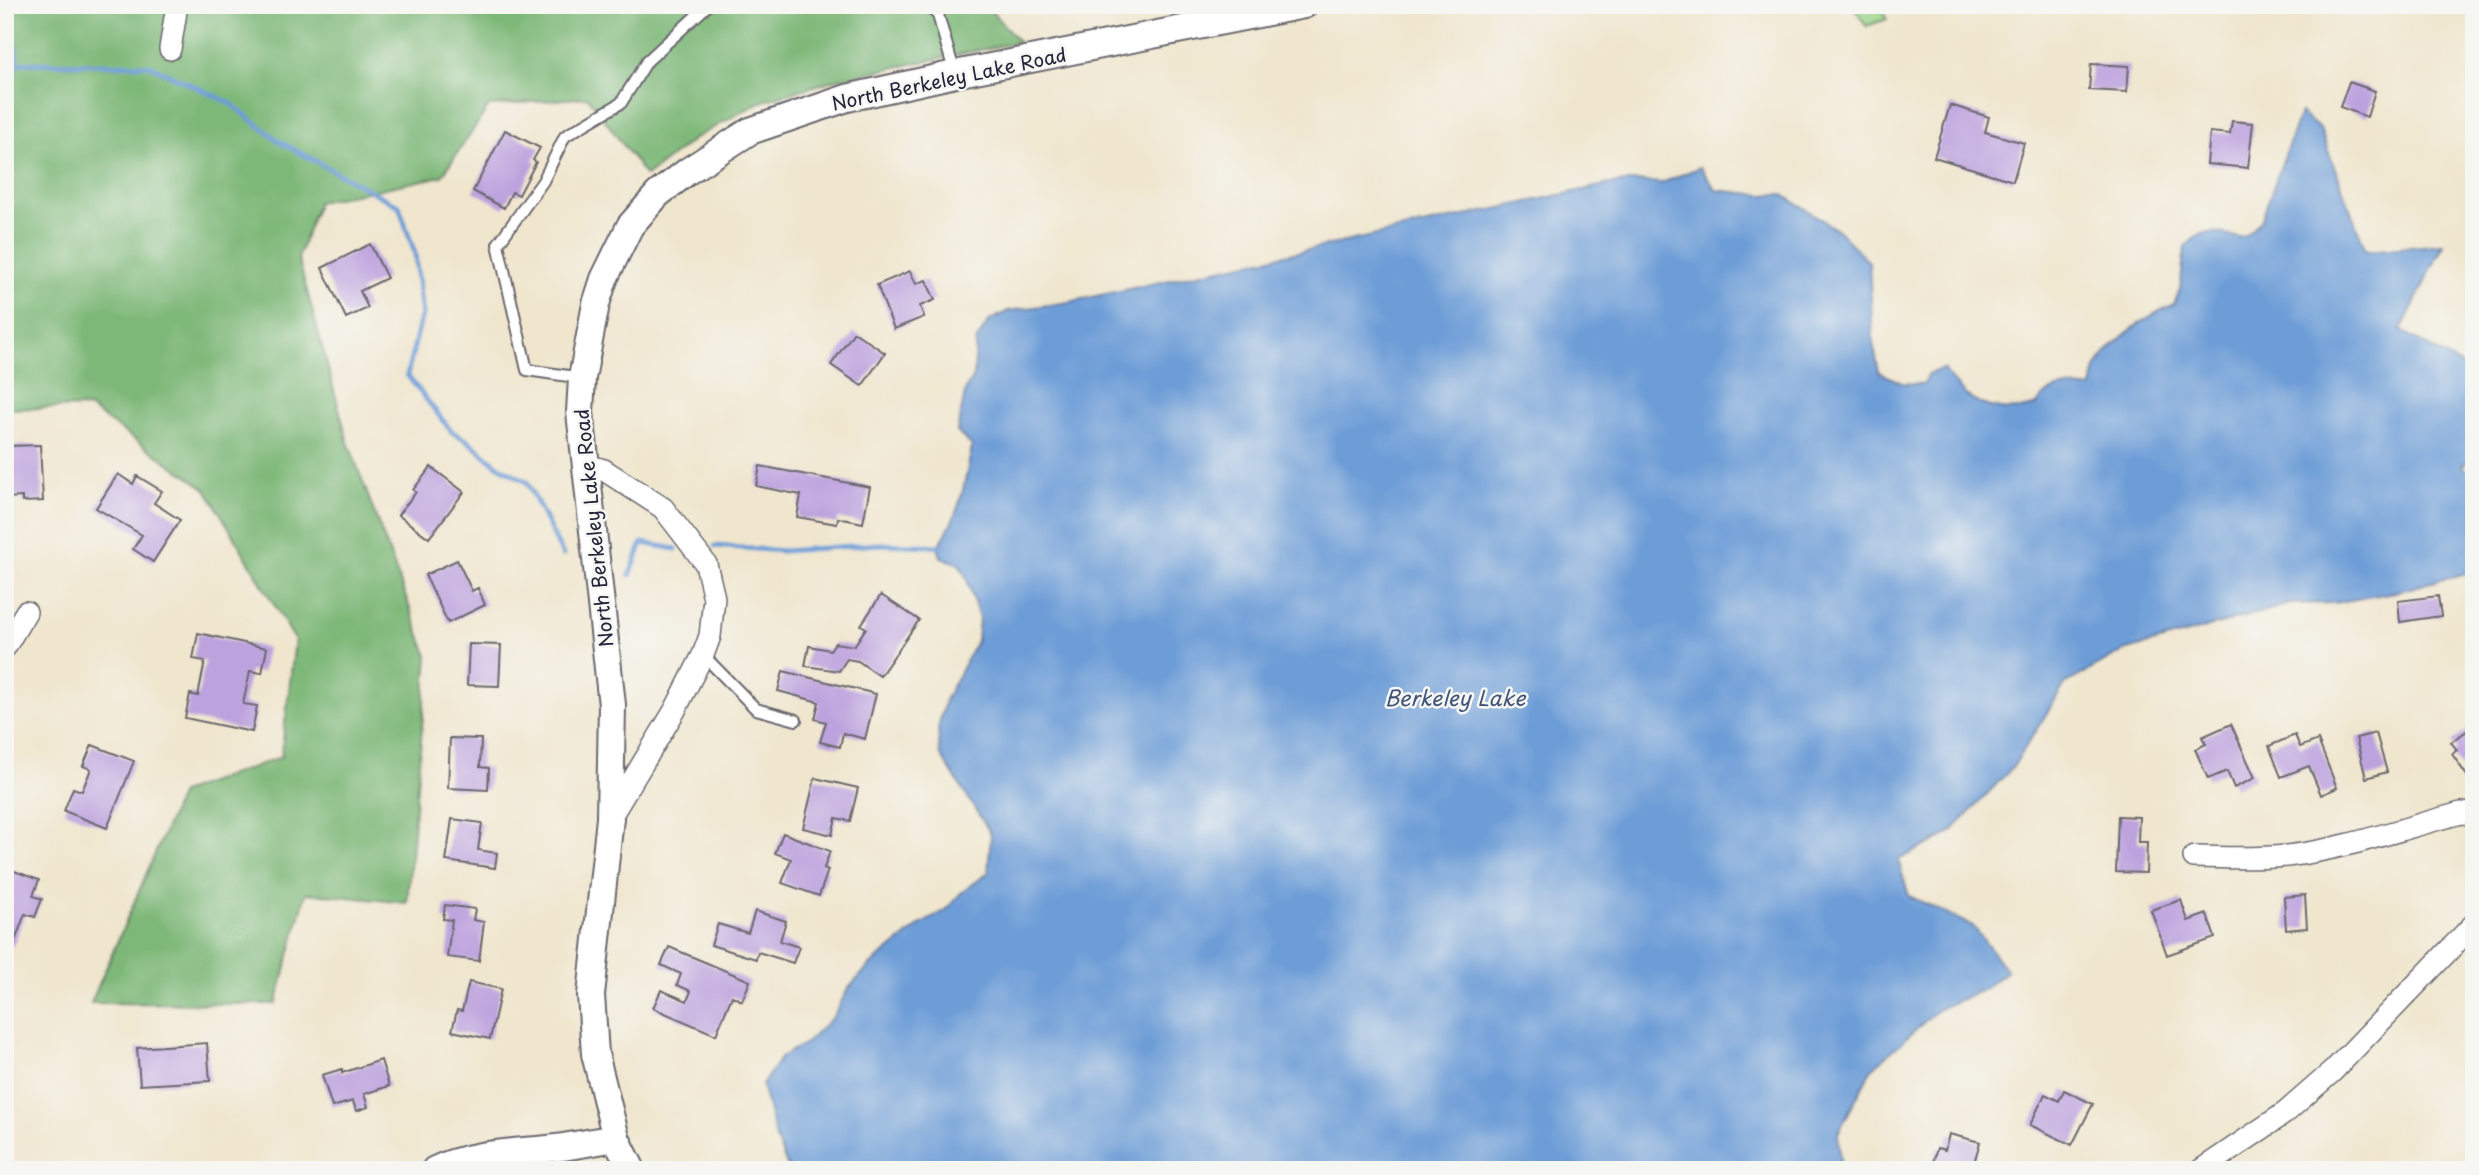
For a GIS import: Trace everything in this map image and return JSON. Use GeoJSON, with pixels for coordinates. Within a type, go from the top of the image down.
{"type":"FeatureCollection","features":[{"type":"Feature","properties":{"kind":"street"},"geometry":{"type":"LineString","coordinates":[[170,49],[177,5]]}},
{"type":"Feature","properties":{"kind":"street","name":"North Berkeley Lake Road"},"geometry":{"type":"LineString","coordinates":[[632,1170],[616,1138],[596,1054],[591,995],[610,818],[612,705],[580,427],[582,378],[596,304],[604,279],[630,226],[658,194],[750,131],[846,98],[1200,15],[1304,5]]}},
{"type":"Feature","properties":{"kind":"street"},"geometry":{"type":"LineString","coordinates":[[584,464],[604,470],[663,508],[706,564],[714,598],[710,636],[703,655],[675,710],[610,818]]}},
{"type":"Feature","properties":{"kind":"street"},"geometry":{"type":"LineString","coordinates":[[5,647],[26,612]]}},
{"type":"Feature","properties":{"kind":"street"},"geometry":{"type":"LineString","coordinates":[[2194,857],[2241,859],[2288,856],[2351,844],[2461,813],[2474,814]]}},
{"type":"Feature","properties":{"kind":"street"},"geometry":{"type":"LineString","coordinates":[[2202,1170],[2285,1113],[2333,1071],[2474,924]]}},
{"type":"Feature","properties":{"kind":"street"},"geometry":{"type":"LineString","coordinates":[[435,1170],[447,1164],[500,1153],[616,1138]]}},
{"type":"Feature","properties":{"kind":"lane"},"geometry":{"type":"LineString","coordinates":[[582,378],[527,370],[498,244],[543,181],[565,136],[621,103],[647,61],[708,5]]}},
{"type":"Feature","properties":{"kind":"lane"},"geometry":{"type":"LineString","coordinates":[[927,5],[938,15],[955,74]]}},
{"type":"Feature","properties":{"kind":"lane"},"geometry":{"type":"LineString","coordinates":[[703,655],[756,709],[796,720]]}},
{"type":"Feature","properties":{"kind":"green space"},"geometry":{"type":"Polygon","coordinates":[[[5,5],[986,5],[1019,42],[838,79],[760,102],[695,138],[646,176],[588,97],[489,106],[442,176],[318,202],[298,258],[348,442],[428,657],[407,903],[306,893],[276,1004],[91,1003],[181,793],[281,757],[295,640],[206,489],[88,407],[5,409],[5,5]]]}},
{"type":"Feature","properties":{"kind":"green space"},"geometry":{"type":"Polygon","coordinates":[[[1853,5],[1882,5],[1887,19],[1866,26],[1853,5]]]}},
{"type":"Feature","properties":{"kind":"water","name":"Berkeley Lake"},"geometry":{"type":"Polygon","coordinates":[[[2300,113],[2320,129],[2366,251],[2444,244],[2401,330],[2474,373],[2474,457],[2462,465],[2474,479],[2474,571],[2395,592],[2334,603],[2290,604],[2124,651],[2065,684],[2013,767],[1949,834],[1898,860],[1909,896],[1973,926],[2007,971],[1982,990],[1937,1010],[1871,1070],[1838,1133],[1841,1170],[856,1170],[851,1167],[847,1170],[789,1170],[777,1142],[762,1085],[781,1057],[807,1042],[833,1017],[848,989],[869,966],[920,925],[946,910],[961,893],[988,873],[991,834],[940,754],[938,729],[945,700],[977,640],[979,619],[967,579],[959,564],[941,557],[938,546],[951,523],[964,485],[972,446],[957,432],[966,388],[974,375],[976,341],[989,321],[1008,311],[1069,302],[1610,184],[1635,181],[1662,183],[1700,167],[1716,190],[1762,195],[1782,194],[1839,231],[1869,262],[1873,343],[1879,372],[1902,383],[1924,384],[1929,373],[1943,369],[1963,392],[1974,400],[2000,409],[2019,409],[2037,405],[2048,393],[2060,388],[2091,388],[2097,367],[2111,347],[2141,322],[2174,304],[2180,290],[2185,247],[2196,237],[2222,233],[2241,237],[2254,229],[2262,218],[2300,113]]]}},
{"type":"Feature","properties":{"kind":"building"},"geometry":{"type":"Polygon","coordinates":[[[2091,64],[2129,66],[2127,92],[2089,90],[2091,64]]]}},
{"type":"Feature","properties":{"kind":"building"},"geometry":{"type":"Polygon","coordinates":[[[2349,82],[2375,91],[2367,117],[2340,107],[2349,82]]]}},
{"type":"Feature","properties":{"kind":"building"},"geometry":{"type":"Polygon","coordinates":[[[1950,105],[1989,117],[1985,132],[2024,143],[2013,181],[1934,157],[1950,105]]]}},
{"type":"Feature","properties":{"kind":"building"},"geometry":{"type":"Polygon","coordinates":[[[2232,121],[2253,123],[2248,168],[2207,164],[2210,132],[2230,134],[2232,121]]]}},
{"type":"Feature","properties":{"kind":"building"},"geometry":{"type":"Polygon","coordinates":[[[505,130],[540,148],[519,195],[512,192],[504,208],[473,191],[505,130]]]}},
{"type":"Feature","properties":{"kind":"building"},"geometry":{"type":"Polygon","coordinates":[[[370,244],[387,278],[360,291],[368,308],[346,318],[322,268],[370,244]]]}},
{"type":"Feature","properties":{"kind":"building"},"geometry":{"type":"Polygon","coordinates":[[[910,271],[916,284],[926,280],[935,300],[920,306],[924,317],[894,329],[877,285],[910,271]]]}},
{"type":"Feature","properties":{"kind":"building"},"geometry":{"type":"Polygon","coordinates":[[[854,332],[885,353],[862,386],[831,365],[854,332]]]}},
{"type":"Feature","properties":{"kind":"building"},"geometry":{"type":"Polygon","coordinates":[[[40,445],[43,501],[22,502],[22,497],[5,498],[5,446],[40,445]]]}},
{"type":"Feature","properties":{"kind":"building"},"geometry":{"type":"Polygon","coordinates":[[[760,466],[870,487],[863,523],[838,518],[837,524],[797,517],[801,495],[756,486],[760,466]]]}},
{"type":"Feature","properties":{"kind":"building"},"geometry":{"type":"Polygon","coordinates":[[[431,467],[464,492],[429,538],[398,515],[431,467]]]}},
{"type":"Feature","properties":{"kind":"building"},"geometry":{"type":"Polygon","coordinates":[[[118,474],[133,484],[137,476],[162,491],[154,503],[180,520],[153,562],[133,549],[142,535],[96,508],[118,474]]]}},
{"type":"Feature","properties":{"kind":"building"},"geometry":{"type":"Polygon","coordinates":[[[457,560],[472,591],[478,588],[485,605],[448,623],[425,575],[457,560]]]}},
{"type":"Feature","properties":{"kind":"building"},"geometry":{"type":"Polygon","coordinates":[[[881,595],[919,620],[880,676],[858,661],[847,659],[839,671],[805,666],[809,646],[830,650],[835,643],[854,646],[866,628],[861,625],[881,595]]]}},
{"type":"Feature","properties":{"kind":"building"},"geometry":{"type":"Polygon","coordinates":[[[2438,596],[2441,616],[2400,622],[2398,601],[2438,596]]]}},
{"type":"Feature","properties":{"kind":"building"},"geometry":{"type":"Polygon","coordinates":[[[198,633],[267,648],[262,673],[250,671],[243,704],[257,706],[252,732],[185,718],[190,694],[198,696],[205,661],[193,659],[198,633]]]}},
{"type":"Feature","properties":{"kind":"building"},"geometry":{"type":"Polygon","coordinates":[[[469,644],[501,645],[499,686],[467,685],[469,644]]]}},
{"type":"Feature","properties":{"kind":"building"},"geometry":{"type":"Polygon","coordinates":[[[783,671],[876,694],[865,739],[843,733],[840,747],[820,742],[826,722],[815,719],[819,702],[778,691],[783,671]]]}},
{"type":"Feature","properties":{"kind":"building"},"geometry":{"type":"Polygon","coordinates":[[[2231,724],[2255,778],[2234,788],[2227,771],[2208,779],[2195,749],[2206,744],[2202,737],[2231,724]]]}},
{"type":"Feature","properties":{"kind":"building"},"geometry":{"type":"Polygon","coordinates":[[[2474,726],[2474,786],[2452,754],[2457,750],[2451,742],[2474,726]]]}},
{"type":"Feature","properties":{"kind":"building"},"geometry":{"type":"Polygon","coordinates":[[[2376,733],[2387,772],[2366,778],[2356,738],[2376,733]]]}},
{"type":"Feature","properties":{"kind":"building"},"geometry":{"type":"Polygon","coordinates":[[[2295,735],[2300,747],[2318,740],[2337,788],[2321,795],[2309,766],[2281,777],[2269,746],[2295,735]]]}},
{"type":"Feature","properties":{"kind":"building"},"geometry":{"type":"Polygon","coordinates":[[[450,738],[481,739],[480,767],[489,768],[488,790],[448,788],[450,738]]]}},
{"type":"Feature","properties":{"kind":"building"},"geometry":{"type":"Polygon","coordinates":[[[92,745],[134,761],[107,828],[64,811],[73,788],[82,791],[91,769],[83,766],[92,745]]]}},
{"type":"Feature","properties":{"kind":"building"},"geometry":{"type":"Polygon","coordinates":[[[815,778],[858,788],[850,821],[836,818],[832,835],[803,828],[815,778]]]}},
{"type":"Feature","properties":{"kind":"building"},"geometry":{"type":"Polygon","coordinates":[[[2118,816],[2139,817],[2138,842],[2147,842],[2146,873],[2116,872],[2118,816]]]}},
{"type":"Feature","properties":{"kind":"building"},"geometry":{"type":"Polygon","coordinates":[[[452,819],[482,823],[478,850],[497,853],[495,868],[446,861],[452,819]]]}},
{"type":"Feature","properties":{"kind":"building"},"geometry":{"type":"Polygon","coordinates":[[[783,833],[830,851],[824,868],[828,870],[819,896],[782,883],[791,859],[775,853],[783,833]]]}},
{"type":"Feature","properties":{"kind":"building"},"geometry":{"type":"Polygon","coordinates":[[[6,868],[39,880],[33,896],[42,899],[35,917],[25,914],[13,946],[5,943],[6,868]]]}},
{"type":"Feature","properties":{"kind":"building"},"geometry":{"type":"Polygon","coordinates":[[[2305,895],[2307,928],[2286,930],[2284,897],[2305,895]]]}},
{"type":"Feature","properties":{"kind":"building"},"geometry":{"type":"Polygon","coordinates":[[[2181,900],[2188,921],[2207,914],[2215,938],[2167,955],[2151,910],[2181,900]]]}},
{"type":"Feature","properties":{"kind":"building"},"geometry":{"type":"Polygon","coordinates":[[[445,905],[475,909],[473,920],[484,922],[479,961],[447,957],[452,920],[443,919],[445,905]]]}},
{"type":"Feature","properties":{"kind":"building"},"geometry":{"type":"Polygon","coordinates":[[[755,911],[786,921],[780,941],[799,947],[793,963],[758,952],[756,959],[711,945],[718,924],[748,933],[755,911]]]}},
{"type":"Feature","properties":{"kind":"building"},"geometry":{"type":"Polygon","coordinates":[[[669,947],[750,981],[742,1001],[732,996],[716,1035],[653,1008],[661,990],[687,1001],[691,991],[677,985],[681,974],[661,965],[669,947]]]}},
{"type":"Feature","properties":{"kind":"building"},"geometry":{"type":"Polygon","coordinates":[[[469,982],[501,989],[490,1039],[452,1031],[457,1010],[462,1011],[469,982]]]}},
{"type":"Feature","properties":{"kind":"building"},"geometry":{"type":"Polygon","coordinates":[[[207,1043],[210,1081],[140,1085],[137,1048],[207,1043]]]}},
{"type":"Feature","properties":{"kind":"building"},"geometry":{"type":"Polygon","coordinates":[[[381,1060],[389,1086],[364,1094],[368,1107],[356,1111],[353,1101],[332,1107],[322,1075],[342,1069],[342,1073],[381,1060]]]}},
{"type":"Feature","properties":{"kind":"building"},"geometry":{"type":"Polygon","coordinates":[[[2064,1090],[2093,1104],[2072,1145],[2030,1125],[2045,1094],[2059,1101],[2064,1090]]]}},
{"type":"Feature","properties":{"kind":"building"},"geometry":{"type":"Polygon","coordinates":[[[1949,1134],[1980,1142],[1972,1170],[1931,1170],[1937,1148],[1945,1150],[1949,1134]]]}},
{"type":"Feature","properties":{"kind":"waterway"},"geometry":{"type":"LineString","coordinates":[[5,82],[18,63],[7,5]]}},
{"type":"Feature","properties":{"kind":"waterway"},"geometry":{"type":"LineString","coordinates":[[18,63],[149,65],[230,103],[280,142],[399,206],[415,254],[422,314],[407,375],[452,432],[468,441],[497,465],[527,482],[563,555]]}},
{"type":"Feature","properties":{"kind":"waterway"},"geometry":{"type":"LineString","coordinates":[[630,575],[642,543],[676,549]]}},
{"type":"Feature","properties":{"kind":"waterway"},"geometry":{"type":"LineString","coordinates":[[715,546],[783,551],[879,544],[938,546]]}}]}
